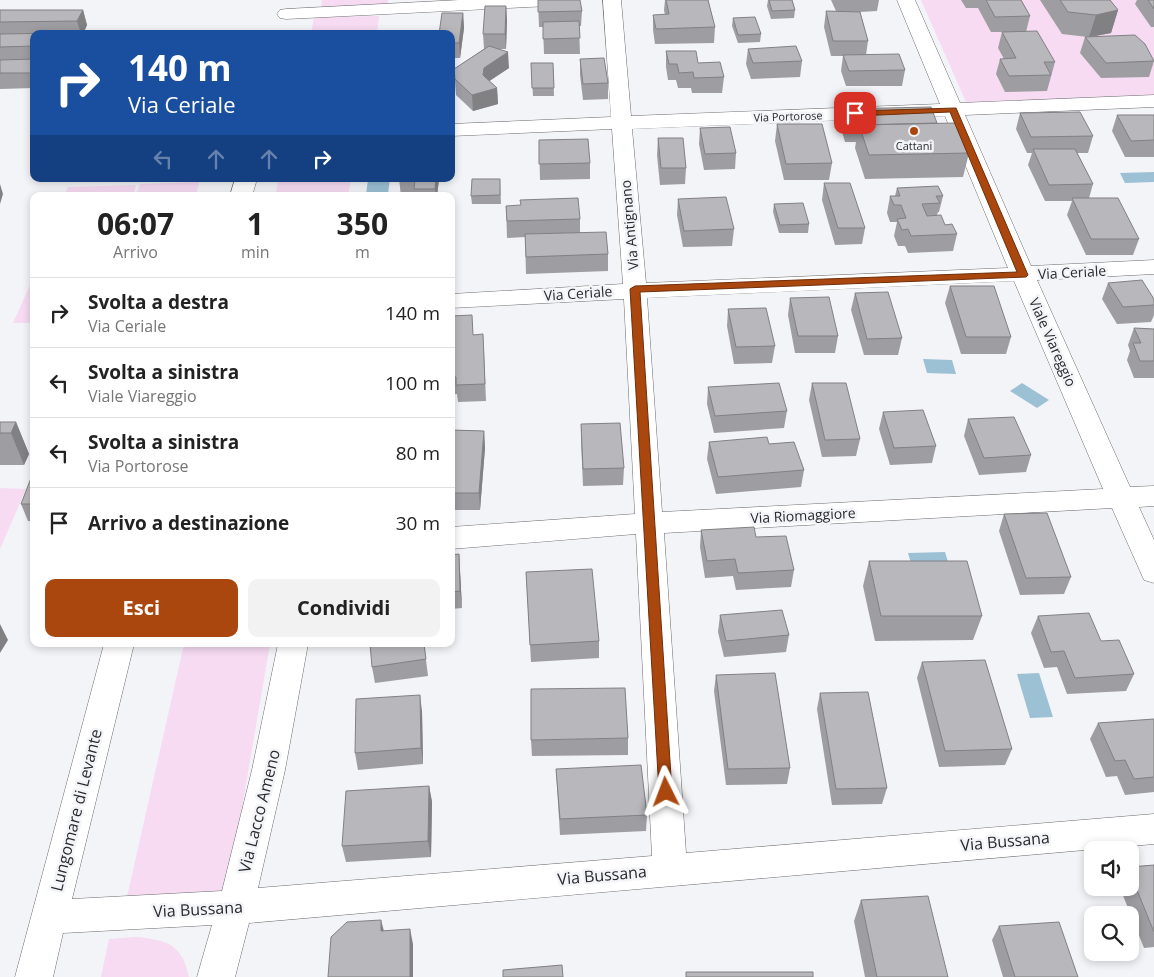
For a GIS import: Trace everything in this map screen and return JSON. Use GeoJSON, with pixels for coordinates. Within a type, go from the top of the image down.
{"type":"FeatureCollection","features":[{"type":"Feature","properties":{"kind":"street"},"geometry":{"type":"LineString","coordinates":[[283,30],[288,7],[568,0]]}},
{"type":"Feature","properties":{"kind":"street","name":"Via Antignano"},"geometry":{"type":"LineString","coordinates":[[612,0],[635,289],[670,869]]}},
{"type":"Feature","properties":{"kind":"street","name":"Viale Viareggio"},"geometry":{"type":"LineString","coordinates":[[906,0],[1023,275],[1123,498],[1154,572]]}},
{"type":"Feature","properties":{"kind":"street","name":"Via Portorose"},"geometry":{"type":"LineString","coordinates":[[455,130],[1154,101]]}},
{"type":"Feature","properties":{"kind":"street","name":"Via Ceriale"},"geometry":{"type":"LineString","coordinates":[[455,301],[635,289],[1023,275],[1154,267]]}},
{"type":"Feature","properties":{"kind":"street","name":"Via Riomaggiore"},"geometry":{"type":"LineString","coordinates":[[455,538],[649,523],[1154,496]]}},
{"type":"Feature","properties":{"kind":"street","name":"Lungomare di Levante"},"geometry":{"type":"LineString","coordinates":[[34,977],[118,647]]}},
{"type":"Feature","properties":{"kind":"street","name":"Via Lacco Ameno"},"geometry":{"type":"LineString","coordinates":[[216,977],[236,907],[278,734],[292,647]]}},
{"type":"Feature","properties":{"kind":"street","name":"Via Bussana"},"geometry":{"type":"LineString","coordinates":[[49,917],[236,907],[1154,829]]}},
{"type":"Feature","properties":{"kind":"shaded area"},"geometry":{"type":"Polygon","coordinates":[[[322,0],[388,0],[388,6],[321,8],[322,0]]]}},
{"type":"Feature","properties":{"kind":"shaded area"},"geometry":{"type":"Polygon","coordinates":[[[921,0],[1154,0],[1154,100],[969,109],[921,0]]]}},
{"type":"Feature","properties":{"kind":"shaded area"},"geometry":{"type":"Polygon","coordinates":[[[379,16],[377,30],[312,30],[314,17],[379,16]]]}},
{"type":"Feature","properties":{"kind":"shaded area"},"geometry":{"type":"Polygon","coordinates":[[[199,182],[197,192],[137,192],[140,184],[199,182]]]}},
{"type":"Feature","properties":{"kind":"shaded area"},"geometry":{"type":"Polygon","coordinates":[[[278,182],[350,182],[349,192],[276,192],[278,182]]]}},
{"type":"Feature","properties":{"kind":"shaded area"},"geometry":{"type":"Polygon","coordinates":[[[136,185],[134,192],[66,192],[68,187],[136,185]]]}},
{"type":"Feature","properties":{"kind":"shaded area"},"geometry":{"type":"Polygon","coordinates":[[[30,285],[30,323],[13,323],[30,285]]]}},
{"type":"Feature","properties":{"kind":"shaded area"},"geometry":{"type":"Polygon","coordinates":[[[0,488],[26,489],[0,549],[0,488]]]}},
{"type":"Feature","properties":{"kind":"shaded area"},"geometry":{"type":"Polygon","coordinates":[[[183,647],[269,647],[227,895],[127,897],[183,647]]]}},
{"type":"Feature","properties":{"kind":"shaded area"},"geometry":{"type":"Polygon","coordinates":[[[136,937],[165,942],[172,946],[182,957],[189,977],[101,977],[109,939],[136,937]]]}},
{"type":"Feature","properties":{"kind":"water"},"geometry":{"type":"Polygon","coordinates":[[[1154,172],[1154,182],[1125,183],[1120,173],[1154,172]]]}},
{"type":"Feature","properties":{"kind":"water"},"geometry":{"type":"Polygon","coordinates":[[[368,182],[390,182],[388,192],[366,192],[368,182]]]}},
{"type":"Feature","properties":{"kind":"water"},"geometry":{"type":"Polygon","coordinates":[[[923,359],[952,360],[956,374],[927,373],[923,359]]]}},
{"type":"Feature","properties":{"kind":"water"},"geometry":{"type":"Polygon","coordinates":[[[1022,383],[1049,400],[1037,408],[1010,391],[1022,383]]]}},
{"type":"Feature","properties":{"kind":"water"},"geometry":{"type":"Polygon","coordinates":[[[945,552],[949,565],[912,567],[908,553],[945,552]]]}},
{"type":"Feature","properties":{"kind":"water"},"geometry":{"type":"Polygon","coordinates":[[[1039,673],[1053,717],[1030,718],[1017,674],[1039,673]]]}},
{"type":"Feature","properties":{"kind":"building"},"geometry":{"type":"Polygon","coordinates":[[[538,0],[580,0],[582,11],[538,12],[538,0]]]}},
{"type":"Feature","properties":{"kind":"building"},"geometry":{"type":"Polygon","coordinates":[[[666,0],[708,0],[715,27],[656,29],[653,15],[669,14],[666,0]]]}},
{"type":"Feature","properties":{"kind":"building"},"geometry":{"type":"Polygon","coordinates":[[[769,0],[792,0],[795,10],[772,11],[769,0]]]}},
{"type":"Feature","properties":{"kind":"building"},"geometry":{"type":"Polygon","coordinates":[[[986,0],[1021,0],[1030,16],[995,17],[986,0]]]}},
{"type":"Feature","properties":{"kind":"building"},"geometry":{"type":"Polygon","coordinates":[[[1060,0],[1110,0],[1118,10],[1096,15],[1068,12],[1060,0]]]}},
{"type":"Feature","properties":{"kind":"building"},"geometry":{"type":"Polygon","coordinates":[[[1148,0],[1154,0],[1154,9],[1148,0]]]}},
{"type":"Feature","properties":{"kind":"building"},"geometry":{"type":"Polygon","coordinates":[[[485,6],[506,6],[505,34],[483,34],[485,6]]]}},
{"type":"Feature","properties":{"kind":"building"},"geometry":{"type":"Polygon","coordinates":[[[0,10],[83,10],[77,21],[0,22],[0,10]]]}},
{"type":"Feature","properties":{"kind":"building"},"geometry":{"type":"Polygon","coordinates":[[[826,11],[860,12],[868,41],[833,41],[826,11]]]}},
{"type":"Feature","properties":{"kind":"building"},"geometry":{"type":"Polygon","coordinates":[[[442,13],[463,13],[459,43],[455,43],[455,30],[440,30],[442,13]]]}},
{"type":"Feature","properties":{"kind":"building"},"geometry":{"type":"Polygon","coordinates":[[[755,17],[761,34],[738,35],[733,18],[755,17]]]}},
{"type":"Feature","properties":{"kind":"building"},"geometry":{"type":"Polygon","coordinates":[[[579,21],[580,38],[543,39],[543,22],[579,21]]]}},
{"type":"Feature","properties":{"kind":"building"},"geometry":{"type":"Polygon","coordinates":[[[1037,31],[1055,62],[1044,62],[1051,75],[1009,76],[1000,59],[1016,58],[1002,32],[1037,31]]]}},
{"type":"Feature","properties":{"kind":"building"},"geometry":{"type":"Polygon","coordinates":[[[0,34],[30,34],[30,46],[0,47],[0,34]]]}},
{"type":"Feature","properties":{"kind":"building"},"geometry":{"type":"Polygon","coordinates":[[[1135,35],[1145,44],[1154,61],[1106,63],[1085,37],[1135,35]]]}},
{"type":"Feature","properties":{"kind":"building"},"geometry":{"type":"Polygon","coordinates":[[[489,46],[508,52],[484,68],[483,75],[497,88],[472,95],[455,79],[455,68],[489,46]]]}},
{"type":"Feature","properties":{"kind":"building"},"geometry":{"type":"Polygon","coordinates":[[[796,46],[802,61],[753,63],[748,49],[796,46]]]}},
{"type":"Feature","properties":{"kind":"building"},"geometry":{"type":"Polygon","coordinates":[[[666,51],[696,51],[698,63],[720,62],[724,77],[694,78],[693,72],[679,73],[677,64],[669,64],[666,51]]]}},
{"type":"Feature","properties":{"kind":"building"},"geometry":{"type":"Polygon","coordinates":[[[899,54],[905,70],[849,71],[843,55],[899,54]]]}},
{"type":"Feature","properties":{"kind":"building"},"geometry":{"type":"Polygon","coordinates":[[[604,58],[608,83],[583,84],[580,59],[604,58]]]}},
{"type":"Feature","properties":{"kind":"building"},"geometry":{"type":"Polygon","coordinates":[[[30,59],[30,73],[0,73],[0,60],[30,59]]]}},
{"type":"Feature","properties":{"kind":"building"},"geometry":{"type":"Polygon","coordinates":[[[531,63],[553,63],[554,88],[532,88],[531,63]]]}},
{"type":"Feature","properties":{"kind":"building"},"geometry":{"type":"Polygon","coordinates":[[[931,107],[937,123],[847,126],[842,109],[931,107]]]}},
{"type":"Feature","properties":{"kind":"building"},"geometry":{"type":"Polygon","coordinates":[[[1080,112],[1093,136],[1031,137],[1020,113],[1080,112]]]}},
{"type":"Feature","properties":{"kind":"building"},"geometry":{"type":"Polygon","coordinates":[[[1117,115],[1154,115],[1154,140],[1131,141],[1117,115]]]}},
{"type":"Feature","properties":{"kind":"building"},"geometry":{"type":"Polygon","coordinates":[[[956,123],[969,153],[869,155],[859,125],[956,123]]]}},
{"type":"Feature","properties":{"kind":"building"},"geometry":{"type":"Polygon","coordinates":[[[777,124],[822,124],[832,163],[786,164],[777,124]]]}},
{"type":"Feature","properties":{"kind":"building"},"geometry":{"type":"Polygon","coordinates":[[[730,127],[736,153],[705,154],[700,128],[730,127]]]}},
{"type":"Feature","properties":{"kind":"building"},"geometry":{"type":"Polygon","coordinates":[[[658,138],[683,138],[686,168],[661,168],[658,138]]]}},
{"type":"Feature","properties":{"kind":"building"},"geometry":{"type":"Polygon","coordinates":[[[588,139],[590,163],[539,164],[539,140],[588,139]]]}},
{"type":"Feature","properties":{"kind":"building"},"geometry":{"type":"Polygon","coordinates":[[[1033,149],[1075,149],[1093,184],[1049,185],[1033,149]]]}},
{"type":"Feature","properties":{"kind":"building"},"geometry":{"type":"Polygon","coordinates":[[[472,179],[500,179],[500,195],[471,196],[472,179]]]}},
{"type":"Feature","properties":{"kind":"building"},"geometry":{"type":"Polygon","coordinates":[[[415,182],[436,182],[435,189],[414,189],[415,182]]]}},
{"type":"Feature","properties":{"kind":"building"},"geometry":{"type":"Polygon","coordinates":[[[824,183],[850,183],[865,228],[838,228],[824,183]]]}},
{"type":"Feature","properties":{"kind":"building"},"geometry":{"type":"Polygon","coordinates":[[[938,186],[943,196],[936,196],[940,203],[922,204],[927,216],[941,215],[945,225],[952,224],[957,234],[911,236],[908,229],[902,230],[897,219],[906,218],[901,205],[894,205],[890,196],[900,196],[897,188],[938,186]]]}},
{"type":"Feature","properties":{"kind":"building"},"geometry":{"type":"Polygon","coordinates":[[[726,197],[734,229],[684,231],[678,199],[726,197]]]}},
{"type":"Feature","properties":{"kind":"building"},"geometry":{"type":"Polygon","coordinates":[[[578,198],[580,219],[507,221],[506,206],[521,205],[520,200],[578,198]]]}},
{"type":"Feature","properties":{"kind":"building"},"geometry":{"type":"Polygon","coordinates":[[[1072,198],[1118,198],[1139,239],[1091,239],[1072,198]]]}},
{"type":"Feature","properties":{"kind":"building"},"geometry":{"type":"Polygon","coordinates":[[[803,203],[809,224],[780,225],[774,204],[803,203]]]}},
{"type":"Feature","properties":{"kind":"building"},"geometry":{"type":"Polygon","coordinates":[[[606,232],[608,254],[526,257],[525,234],[606,232]]]}},
{"type":"Feature","properties":{"kind":"building"},"geometry":{"type":"Polygon","coordinates":[[[1142,280],[1154,299],[1154,305],[1123,307],[1108,283],[1142,280]]]}},
{"type":"Feature","properties":{"kind":"building"},"geometry":{"type":"Polygon","coordinates":[[[950,286],[994,286],[1011,337],[966,337],[950,286]]]}},
{"type":"Feature","properties":{"kind":"building"},"geometry":{"type":"Polygon","coordinates":[[[888,292],[902,338],[867,339],[855,293],[888,292]]]}},
{"type":"Feature","properties":{"kind":"building"},"geometry":{"type":"Polygon","coordinates":[[[829,297],[838,336],[798,336],[790,298],[829,297]]]}},
{"type":"Feature","properties":{"kind":"building"},"geometry":{"type":"Polygon","coordinates":[[[766,308],[775,346],[736,347],[728,309],[766,308]]]}},
{"type":"Feature","properties":{"kind":"building"},"geometry":{"type":"Polygon","coordinates":[[[472,315],[473,335],[483,334],[485,384],[456,385],[455,316],[472,315]]]}},
{"type":"Feature","properties":{"kind":"building"},"geometry":{"type":"Polygon","coordinates":[[[1134,328],[1154,329],[1154,361],[1140,361],[1133,343],[1141,343],[1134,328]]]}},
{"type":"Feature","properties":{"kind":"building"},"geometry":{"type":"Polygon","coordinates":[[[779,383],[787,411],[715,416],[708,387],[779,383]]]}},
{"type":"Feature","properties":{"kind":"building"},"geometry":{"type":"Polygon","coordinates":[[[812,383],[846,383],[860,439],[825,440],[812,383]]]}},
{"type":"Feature","properties":{"kind":"building"},"geometry":{"type":"Polygon","coordinates":[[[923,410],[936,446],[894,448],[883,412],[923,410]]]}},
{"type":"Feature","properties":{"kind":"building"},"geometry":{"type":"Polygon","coordinates":[[[1014,417],[1031,455],[984,458],[968,419],[1014,417]]]}},
{"type":"Feature","properties":{"kind":"building"},"geometry":{"type":"Polygon","coordinates":[[[0,422],[16,422],[11,433],[0,433],[0,422]]]}},
{"type":"Feature","properties":{"kind":"building"},"geometry":{"type":"Polygon","coordinates":[[[620,423],[624,468],[583,469],[581,424],[620,423]]]}},
{"type":"Feature","properties":{"kind":"building"},"geometry":{"type":"Polygon","coordinates":[[[455,430],[484,431],[479,493],[455,493],[455,430]]]}},
{"type":"Feature","properties":{"kind":"building"},"geometry":{"type":"Polygon","coordinates":[[[767,437],[769,444],[794,442],[804,470],[718,477],[709,442],[767,437]]]}},
{"type":"Feature","properties":{"kind":"building"},"geometry":{"type":"Polygon","coordinates":[[[30,481],[30,504],[21,504],[30,481]]]}},
{"type":"Feature","properties":{"kind":"building"},"geometry":{"type":"Polygon","coordinates":[[[1047,513],[1071,577],[1026,578],[1004,514],[1047,513]]]}},
{"type":"Feature","properties":{"kind":"building"},"geometry":{"type":"Polygon","coordinates":[[[754,527],[756,537],[786,536],[794,570],[738,573],[735,559],[707,561],[701,530],[754,527]]]}},
{"type":"Feature","properties":{"kind":"building"},"geometry":{"type":"Polygon","coordinates":[[[455,554],[459,554],[460,591],[455,592],[455,554]]]}},
{"type":"Feature","properties":{"kind":"building"},"geometry":{"type":"Polygon","coordinates":[[[869,561],[967,561],[982,616],[881,616],[869,561]]]}},
{"type":"Feature","properties":{"kind":"building"},"geometry":{"type":"Polygon","coordinates":[[[592,569],[599,641],[530,645],[526,572],[592,569]]]}},
{"type":"Feature","properties":{"kind":"building"},"geometry":{"type":"Polygon","coordinates":[[[782,610],[789,635],[726,641],[720,615],[782,610]]]}},
{"type":"Feature","properties":{"kind":"building"},"geometry":{"type":"Polygon","coordinates":[[[1089,613],[1101,641],[1119,640],[1134,674],[1075,678],[1064,651],[1051,652],[1038,616],[1089,613]]]}},
{"type":"Feature","properties":{"kind":"building"},"geometry":{"type":"Polygon","coordinates":[[[370,647],[424,647],[426,659],[372,667],[370,647]]]}},
{"type":"Feature","properties":{"kind":"building"},"geometry":{"type":"Polygon","coordinates":[[[985,660],[1012,749],[945,751],[922,662],[985,660]]]}},
{"type":"Feature","properties":{"kind":"building"},"geometry":{"type":"Polygon","coordinates":[[[775,673],[790,768],[728,769],[716,675],[775,673]]]}},
{"type":"Feature","properties":{"kind":"building"},"geometry":{"type":"Polygon","coordinates":[[[625,688],[628,738],[531,740],[531,689],[625,688]]]}},
{"type":"Feature","properties":{"kind":"building"},"geometry":{"type":"Polygon","coordinates":[[[868,692],[887,788],[836,789],[820,693],[868,692]]]}},
{"type":"Feature","properties":{"kind":"building"},"geometry":{"type":"Polygon","coordinates":[[[420,695],[421,748],[355,753],[356,699],[420,695]]]}},
{"type":"Feature","properties":{"kind":"building"},"geometry":{"type":"Polygon","coordinates":[[[1154,719],[1154,777],[1134,779],[1125,760],[1115,761],[1098,723],[1154,719]]]}},
{"type":"Feature","properties":{"kind":"building"},"geometry":{"type":"Polygon","coordinates":[[[641,765],[647,815],[560,819],[556,769],[641,765]]]}},
{"type":"Feature","properties":{"kind":"building"},"geometry":{"type":"Polygon","coordinates":[[[429,786],[428,841],[342,846],[346,791],[429,786]]]}},
{"type":"Feature","properties":{"kind":"building"},"geometry":{"type":"Polygon","coordinates":[[[1154,865],[1154,932],[1139,895],[1139,866],[1154,865]]]}},
{"type":"Feature","properties":{"kind":"building"},"geometry":{"type":"Polygon","coordinates":[[[928,896],[948,977],[877,977],[861,900],[928,896]]]}},
{"type":"Feature","properties":{"kind":"building"},"geometry":{"type":"Polygon","coordinates":[[[381,920],[381,931],[410,929],[410,977],[328,977],[331,937],[347,922],[381,920]]]}},
{"type":"Feature","properties":{"kind":"building"},"geometry":{"type":"Polygon","coordinates":[[[1059,922],[1078,977],[1015,977],[999,926],[1059,922]]]}},
{"type":"Feature","properties":{"kind":"building"},"geometry":{"type":"Polygon","coordinates":[[[562,965],[563,977],[503,977],[503,970],[562,965]]]}},
{"type":"Feature","properties":{"kind":"building"},"geometry":{"type":"Polygon","coordinates":[[[686,972],[813,972],[813,977],[686,977],[686,972]]]}},
{"type":"Feature","properties":{"kind":"place","name":"Cattani"},"geometry":{"type":"Point","coordinates":[914,131]}},
{"type":"Feature","properties":{"kind":"route"},"geometry":{"type":"LineString","coordinates":[[666,792],[635,289],[1023,275],[953,110],[855,113]]}}]}
